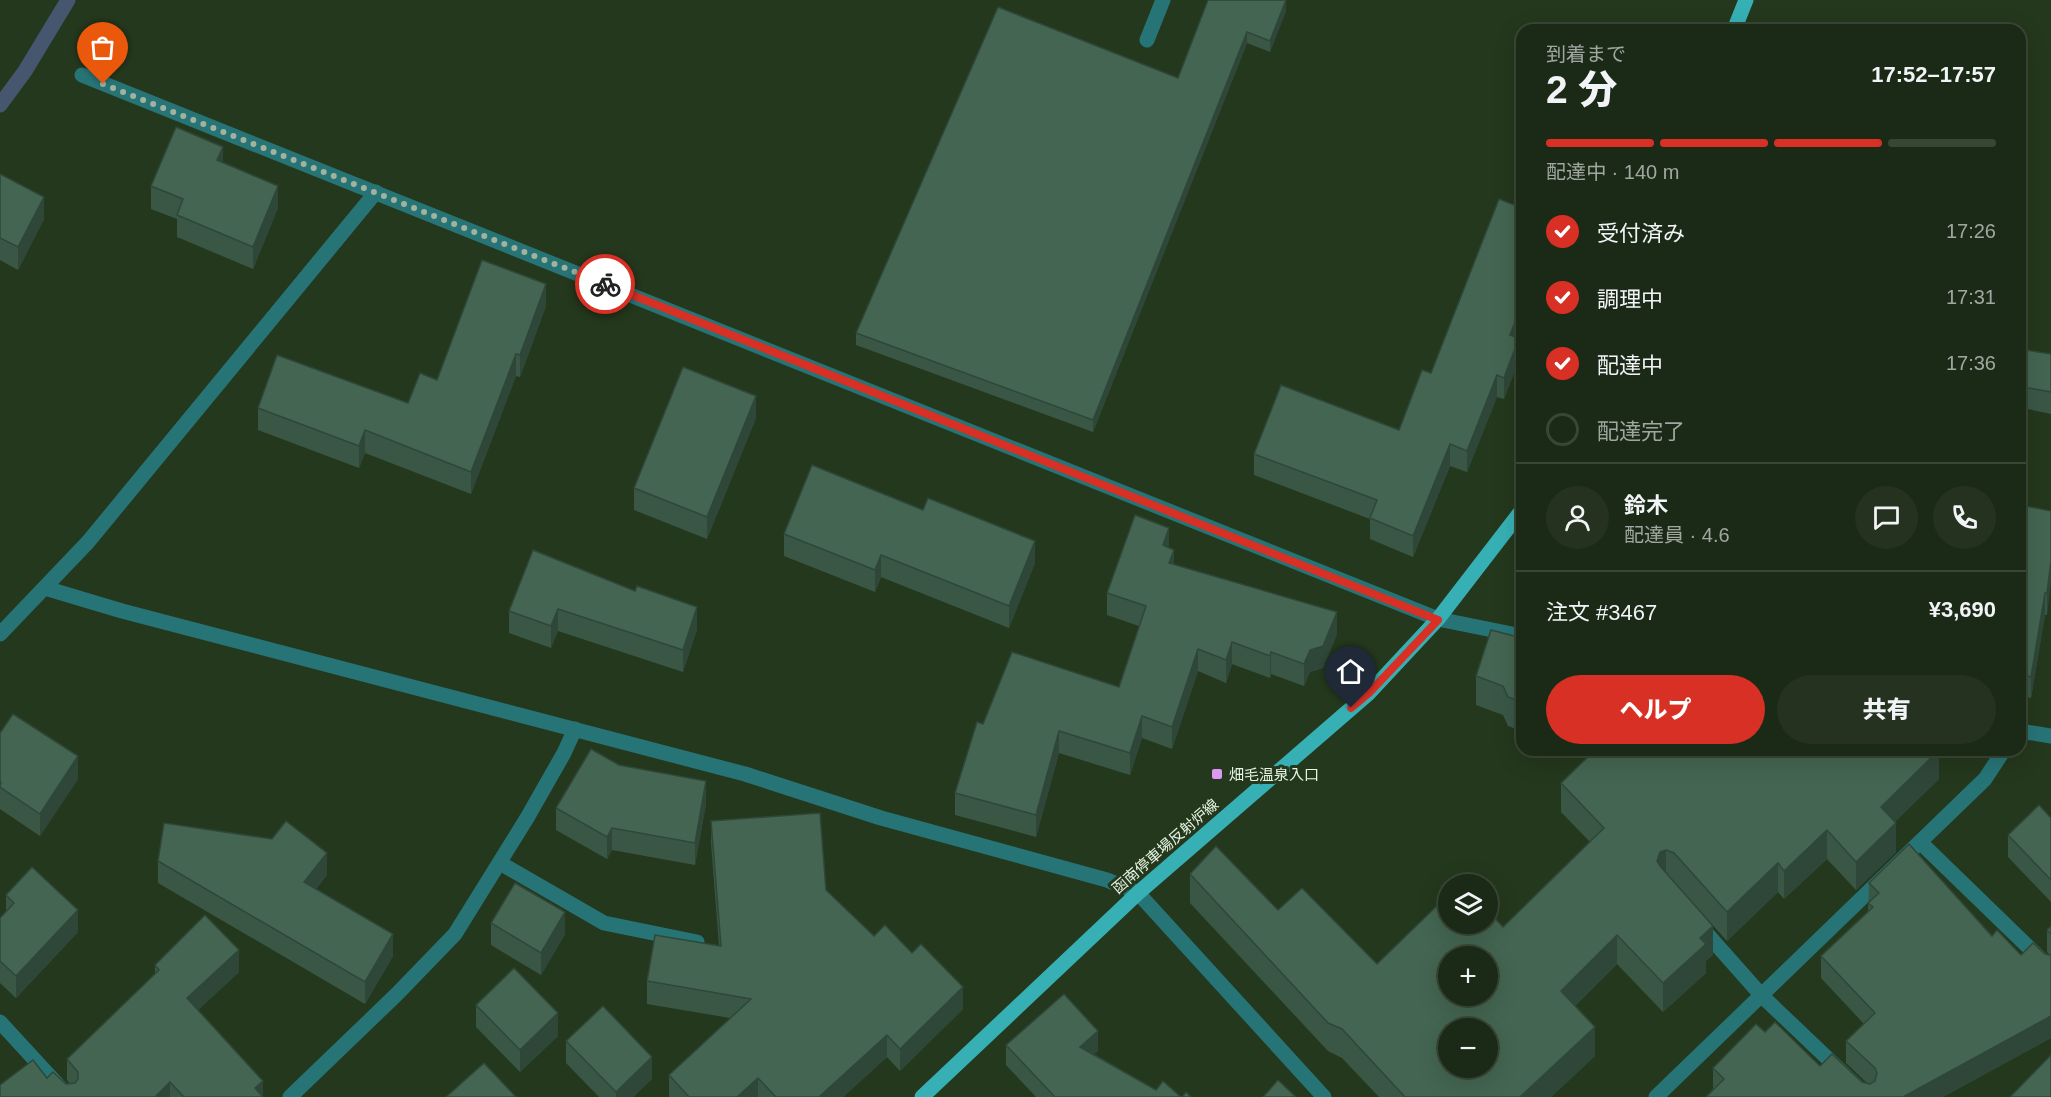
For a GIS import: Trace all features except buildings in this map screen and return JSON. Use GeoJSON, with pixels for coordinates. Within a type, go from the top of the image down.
{"type":"FeatureCollection","features":[{"type":"Feature","properties":{"kind":"main road"},"geometry":{"type":"LineString","coordinates":[[1736,24],[1746,0]]}},
{"type":"Feature","properties":{"kind":"main road","name":"函南停車場反射炉線"},"geometry":{"type":"LineString","coordinates":[[921,1097],[1138,892],[1369,693],[1438,620],[1516,518]]}},
{"type":"Feature","properties":{"kind":"street"},"geometry":{"type":"LineString","coordinates":[[1147,40],[1163,0]]}},
{"type":"Feature","properties":{"kind":"street"},"geometry":{"type":"LineString","coordinates":[[82,75],[1438,620],[1516,635]]}},
{"type":"Feature","properties":{"kind":"street"},"geometry":{"type":"LineString","coordinates":[[0,634],[88,542],[376,192]]}},
{"type":"Feature","properties":{"kind":"street"},"geometry":{"type":"LineString","coordinates":[[45,588],[122,611],[745,774],[881,818],[1107,880],[1138,892],[1324,1097]]}},
{"type":"Feature","properties":{"kind":"street"},"geometry":{"type":"LineString","coordinates":[[290,1097],[397,994],[455,933],[500,863],[564,753],[575,729]]}},
{"type":"Feature","properties":{"kind":"street"},"geometry":{"type":"LineString","coordinates":[[2026,732],[2051,736]]}},
{"type":"Feature","properties":{"kind":"street"},"geometry":{"type":"LineString","coordinates":[[1656,1097],[1985,779],[2000,756]]}},
{"type":"Feature","properties":{"kind":"street"},"geometry":{"type":"LineString","coordinates":[[1920,842],[2051,969]]}},
{"type":"Feature","properties":{"kind":"street"},"geometry":{"type":"LineString","coordinates":[[500,863],[604,923],[697,942]]}},
{"type":"Feature","properties":{"kind":"street"},"geometry":{"type":"LineString","coordinates":[[1691,915],[1762,996],[1868,1097]]}},
{"type":"Feature","properties":{"kind":"street"},"geometry":{"type":"LineString","coordinates":[[0,1022],[69,1097]]}},
{"type":"Feature","properties":{"kind":"waterway"},"geometry":{"type":"LineString","coordinates":[[0,105],[25,71],[68,0]]}},
{"type":"Feature","properties":{"kind":"way so far"},"geometry":{"type":"LineString","coordinates":[[103,84],[605,284]]}},
{"type":"Feature","properties":{"kind":"place","name":"畑毛温泉入口"},"geometry":{"type":"Point","coordinates":[1217,774]}},
{"type":"Feature","properties":{"kind":"route"},"geometry":{"type":"LineString","coordinates":[[605,284],[1438,620],[1369,693],[1351,708]]}}]}
